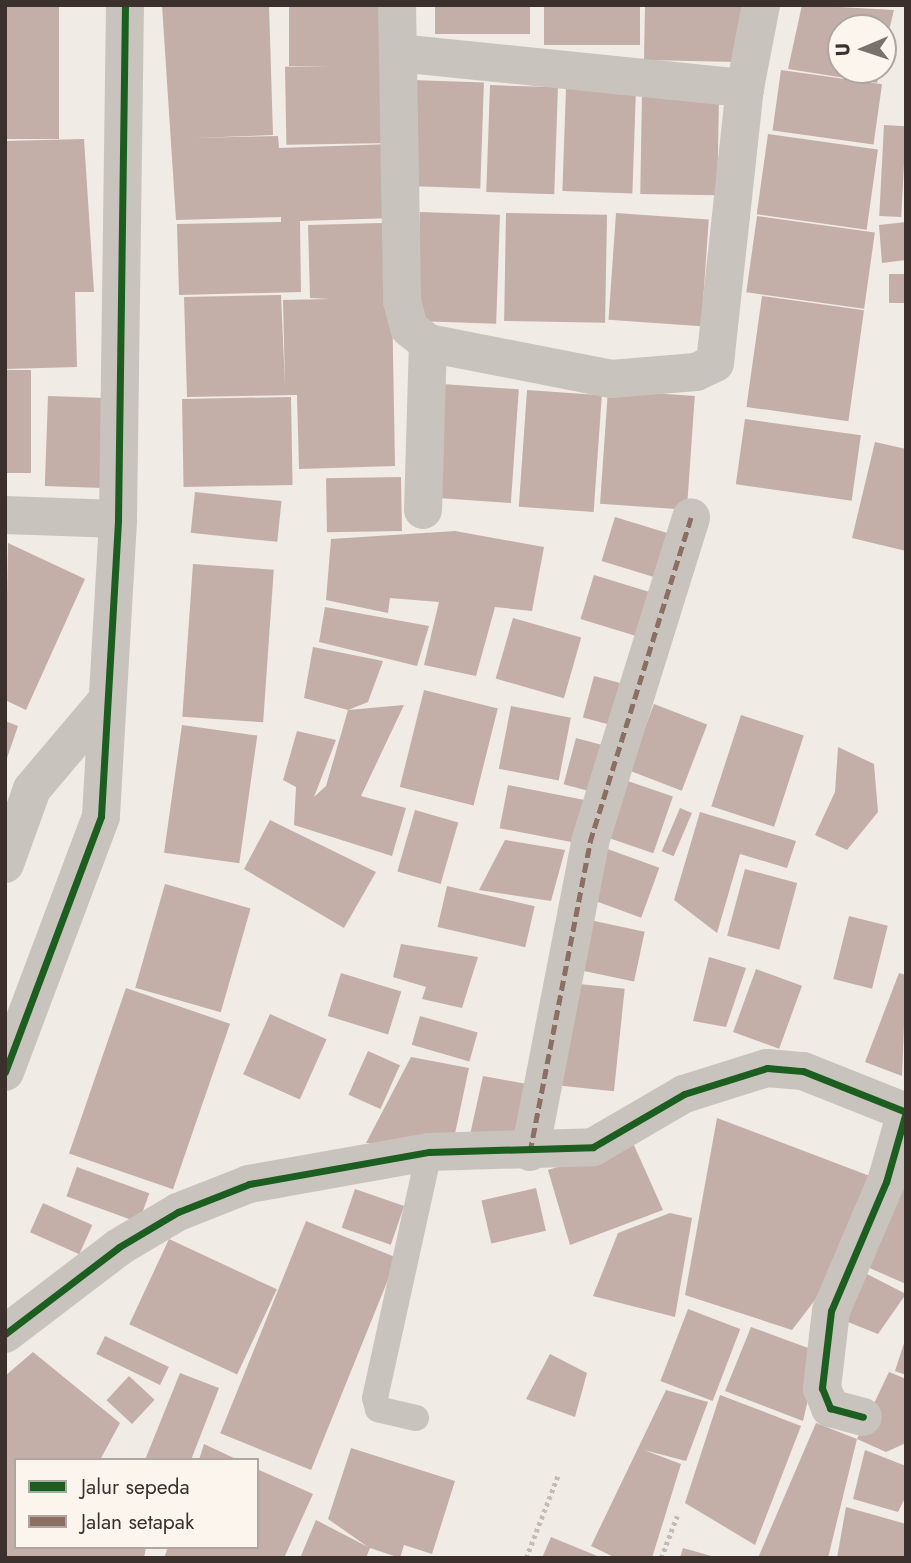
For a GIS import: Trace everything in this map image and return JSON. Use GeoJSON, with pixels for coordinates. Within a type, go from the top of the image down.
{"type":"FeatureCollection","features":[{"type":"Feature","properties":{"kind":"street"},"geometry":{"type":"LineString","coordinates":[[5,1072],[101,816],[103,705],[118,519],[125,5]]}},
{"type":"Feature","properties":{"kind":"street"},"geometry":{"type":"LineString","coordinates":[[397,5],[402,301],[409,328],[428,344],[611,379],[696,372],[715,363],[745,88],[761,5]]}},
{"type":"Feature","properties":{"kind":"street"},"geometry":{"type":"LineString","coordinates":[[398,53],[745,88]]}},
{"type":"Feature","properties":{"kind":"street"},"geometry":{"type":"LineString","coordinates":[[423,510],[428,344]]}},
{"type":"Feature","properties":{"kind":"street"},"geometry":{"type":"LineString","coordinates":[[5,515],[118,519]]}},
{"type":"Feature","properties":{"kind":"street"},"geometry":{"type":"LineString","coordinates":[[530,1152],[590,842],[691,517]]}},
{"type":"Feature","properties":{"kind":"street"},"geometry":{"type":"LineString","coordinates":[[5,864],[32,789],[103,705]]}},
{"type":"Feature","properties":{"kind":"street"},"geometry":{"type":"LineString","coordinates":[[5,1335],[119,1247],[178,1212],[249,1184],[429,1152],[530,1152],[593,1147],[684,1094],[767,1068],[803,1071],[906,1112],[886,1182],[831,1311],[822,1388],[830,1408],[863,1417]]}},
{"type":"Feature","properties":{"kind":"lane"},"geometry":{"type":"LineString","coordinates":[[416,1418],[377,1409],[375,1398],[429,1152]]}},
{"type":"Feature","properties":{"kind":"path"},"geometry":{"type":"LineString","coordinates":[[526,1558],[558,1475]]}},
{"type":"Feature","properties":{"kind":"path"},"geometry":{"type":"LineString","coordinates":[[661,1558],[677,1516]]}},
{"type":"Feature","properties":{"kind":"building"},"geometry":{"type":"Polygon","coordinates":[[[5,5],[59,5],[59,139],[5,139],[5,5]]]}},
{"type":"Feature","properties":{"kind":"building"},"geometry":{"type":"Polygon","coordinates":[[[162,5],[269,5],[273,135],[193,138],[278,136],[279,148],[393,144],[394,218],[300,221],[301,292],[179,295],[177,224],[281,222],[281,217],[176,220],[162,5]]]}},
{"type":"Feature","properties":{"kind":"building"},"geometry":{"type":"Polygon","coordinates":[[[289,5],[386,5],[386,66],[289,66],[289,5]]]}},
{"type":"Feature","properties":{"kind":"building"},"geometry":{"type":"Polygon","coordinates":[[[435,5],[530,5],[530,34],[435,34],[435,5]]]}},
{"type":"Feature","properties":{"kind":"building"},"geometry":{"type":"Polygon","coordinates":[[[544,5],[640,5],[640,45],[544,45],[544,5]]]}},
{"type":"Feature","properties":{"kind":"building"},"geometry":{"type":"Polygon","coordinates":[[[645,5],[752,5],[737,62],[644,60],[645,5]]]}},
{"type":"Feature","properties":{"kind":"building"},"geometry":{"type":"Polygon","coordinates":[[[802,5],[894,10],[893,14],[827,14],[827,75],[788,69],[802,5]]]}},
{"type":"Feature","properties":{"kind":"building"},"geometry":{"type":"Polygon","coordinates":[[[390,65],[391,143],[286,145],[285,67],[390,65]]]}},
{"type":"Feature","properties":{"kind":"building"},"geometry":{"type":"Polygon","coordinates":[[[781,70],[827,76],[827,84],[882,84],[874,145],[773,130],[781,70]]]}},
{"type":"Feature","properties":{"kind":"building"},"geometry":{"type":"Polygon","coordinates":[[[412,80],[484,83],[480,188],[408,186],[412,80]]]}},
{"type":"Feature","properties":{"kind":"building"},"geometry":{"type":"Polygon","coordinates":[[[490,85],[558,87],[554,194],[486,192],[490,85]]]}},
{"type":"Feature","properties":{"kind":"building"},"geometry":{"type":"Polygon","coordinates":[[[566,88],[636,90],[632,193],[562,191],[566,88]]]}},
{"type":"Feature","properties":{"kind":"building"},"geometry":{"type":"Polygon","coordinates":[[[642,94],[719,95],[717,195],[640,194],[642,94]]]}},
{"type":"Feature","properties":{"kind":"building"},"geometry":{"type":"Polygon","coordinates":[[[884,125],[906,126],[901,217],[879,216],[884,125]]]}},
{"type":"Feature","properties":{"kind":"building"},"geometry":{"type":"Polygon","coordinates":[[[768,134],[878,149],[867,230],[757,214],[768,134]]]}},
{"type":"Feature","properties":{"kind":"building"},"geometry":{"type":"Polygon","coordinates":[[[84,139],[94,292],[75,292],[77,367],[5,369],[5,141],[84,139]]]}},
{"type":"Feature","properties":{"kind":"building"},"geometry":{"type":"Polygon","coordinates":[[[420,212],[500,215],[496,324],[416,321],[420,212]]]}},
{"type":"Feature","properties":{"kind":"building"},"geometry":{"type":"Polygon","coordinates":[[[506,213],[607,215],[605,323],[504,321],[506,213]]]}},
{"type":"Feature","properties":{"kind":"building"},"geometry":{"type":"Polygon","coordinates":[[[616,213],[709,219],[701,326],[609,320],[616,213]]]}},
{"type":"Feature","properties":{"kind":"building"},"geometry":{"type":"Polygon","coordinates":[[[757,216],[875,233],[864,309],[746,292],[757,216]]]}},
{"type":"Feature","properties":{"kind":"building"},"geometry":{"type":"Polygon","coordinates":[[[906,222],[906,260],[882,263],[879,225],[906,222]]]}},
{"type":"Feature","properties":{"kind":"building"},"geometry":{"type":"Polygon","coordinates":[[[382,223],[392,297],[395,466],[299,469],[297,395],[187,397],[184,297],[281,295],[285,386],[283,300],[330,299],[310,298],[308,225],[382,223]]]}},
{"type":"Feature","properties":{"kind":"building"},"geometry":{"type":"Polygon","coordinates":[[[889,274],[906,274],[906,303],[889,303],[889,274]]]}},
{"type":"Feature","properties":{"kind":"building"},"geometry":{"type":"Polygon","coordinates":[[[762,296],[864,310],[848,421],[746,407],[762,296]]]}},
{"type":"Feature","properties":{"kind":"building"},"geometry":{"type":"Polygon","coordinates":[[[5,370],[31,370],[31,473],[5,473],[5,370]]]}},
{"type":"Feature","properties":{"kind":"building"},"geometry":{"type":"Polygon","coordinates":[[[442,384],[519,389],[511,503],[434,498],[442,384]]]}},
{"type":"Feature","properties":{"kind":"building"},"geometry":{"type":"Polygon","coordinates":[[[527,390],[602,395],[594,512],[519,507],[527,390]]]}},
{"type":"Feature","properties":{"kind":"building"},"geometry":{"type":"Polygon","coordinates":[[[608,390],[695,396],[687,510],[600,504],[608,390]]]}},
{"type":"Feature","properties":{"kind":"building"},"geometry":{"type":"Polygon","coordinates":[[[48,396],[106,398],[103,488],[45,486],[48,396]]]}},
{"type":"Feature","properties":{"kind":"building"},"geometry":{"type":"Polygon","coordinates":[[[291,397],[293,485],[184,487],[182,399],[291,397]]]}},
{"type":"Feature","properties":{"kind":"building"},"geometry":{"type":"Polygon","coordinates":[[[745,419],[861,435],[852,501],[736,484],[745,419]]]}},
{"type":"Feature","properties":{"kind":"building"},"geometry":{"type":"Polygon","coordinates":[[[875,442],[906,449],[906,551],[852,538],[875,442]]]}},
{"type":"Feature","properties":{"kind":"building"},"geometry":{"type":"Polygon","coordinates":[[[401,477],[402,531],[327,532],[326,478],[401,477]]]}},
{"type":"Feature","properties":{"kind":"building"},"geometry":{"type":"Polygon","coordinates":[[[195,492],[282,501],[277,542],[191,533],[195,492]]]}},
{"type":"Feature","properties":{"kind":"building"},"geometry":{"type":"Polygon","coordinates":[[[615,517],[676,536],[663,580],[602,561],[615,517]]]}},
{"type":"Feature","properties":{"kind":"building"},"geometry":{"type":"Polygon","coordinates":[[[455,531],[544,547],[532,611],[495,607],[476,676],[424,665],[439,602],[390,598],[388,613],[326,600],[331,539],[455,531]]]}},
{"type":"Feature","properties":{"kind":"building"},"geometry":{"type":"Polygon","coordinates":[[[8,543],[85,579],[26,710],[5,700],[8,543]]]}},
{"type":"Feature","properties":{"kind":"building"},"geometry":{"type":"Polygon","coordinates":[[[193,564],[274,570],[263,722],[182,717],[193,564]]]}},
{"type":"Feature","properties":{"kind":"building"},"geometry":{"type":"Polygon","coordinates":[[[594,575],[661,595],[647,639],[581,619],[594,575]]]}},
{"type":"Feature","properties":{"kind":"building"},"geometry":{"type":"Polygon","coordinates":[[[325,607],[429,626],[417,666],[319,642],[325,607]]]}},
{"type":"Feature","properties":{"kind":"building"},"geometry":{"type":"Polygon","coordinates":[[[513,618],[581,638],[564,698],[496,679],[513,618]]]}},
{"type":"Feature","properties":{"kind":"building"},"geometry":{"type":"Polygon","coordinates":[[[313,647],[383,661],[368,702],[348,710],[304,698],[313,647]]]}},
{"type":"Feature","properties":{"kind":"building"},"geometry":{"type":"Polygon","coordinates":[[[594,676],[624,684],[613,726],[583,718],[594,676]]]}},
{"type":"Feature","properties":{"kind":"building"},"geometry":{"type":"Polygon","coordinates":[[[424,690],[498,708],[474,805],[400,787],[424,690]]]}},
{"type":"Feature","properties":{"kind":"building"},"geometry":{"type":"Polygon","coordinates":[[[654,704],[707,724],[682,791],[629,770],[654,704]]]}},
{"type":"Feature","properties":{"kind":"building"},"geometry":{"type":"Polygon","coordinates":[[[404,705],[361,796],[406,808],[392,856],[294,825],[296,787],[283,780],[297,731],[336,740],[314,797],[326,786],[348,710],[404,705]]]}},
{"type":"Feature","properties":{"kind":"building"},"geometry":{"type":"Polygon","coordinates":[[[511,706],[571,718],[559,780],[499,769],[511,706]]]}},
{"type":"Feature","properties":{"kind":"building"},"geometry":{"type":"Polygon","coordinates":[[[741,715],[804,735],[774,827],[711,806],[741,715]]]}},
{"type":"Feature","properties":{"kind":"building"},"geometry":{"type":"Polygon","coordinates":[[[5,721],[18,726],[6,761],[5,760],[5,721]]]}},
{"type":"Feature","properties":{"kind":"building"},"geometry":{"type":"Polygon","coordinates":[[[182,725],[257,736],[239,863],[164,853],[182,725]]]}},
{"type":"Feature","properties":{"kind":"building"},"geometry":{"type":"Polygon","coordinates":[[[576,738],[602,745],[590,791],[564,784],[576,738]]]}},
{"type":"Feature","properties":{"kind":"building"},"geometry":{"type":"Polygon","coordinates":[[[838,747],[874,764],[878,812],[847,850],[815,835],[835,792],[838,747]]]}},
{"type":"Feature","properties":{"kind":"building"},"geometry":{"type":"Polygon","coordinates":[[[619,778],[673,797],[653,853],[599,835],[619,778]]]}},
{"type":"Feature","properties":{"kind":"building"},"geometry":{"type":"Polygon","coordinates":[[[508,785],[588,801],[580,844],[500,828],[508,785]]]}},
{"type":"Feature","properties":{"kind":"building"},"geometry":{"type":"Polygon","coordinates":[[[680,808],[692,813],[674,856],[662,851],[680,808]]]}},
{"type":"Feature","properties":{"kind":"building"},"geometry":{"type":"Polygon","coordinates":[[[415,810],[458,822],[441,884],[397,872],[415,810]]]}},
{"type":"Feature","properties":{"kind":"building"},"geometry":{"type":"Polygon","coordinates":[[[700,812],[796,841],[787,868],[740,854],[717,933],[674,900],[700,812]]]}},
{"type":"Feature","properties":{"kind":"building"},"geometry":{"type":"Polygon","coordinates":[[[270,820],[376,872],[344,928],[244,869],[270,820]]]}},
{"type":"Feature","properties":{"kind":"building"},"geometry":{"type":"Polygon","coordinates":[[[505,840],[565,850],[551,901],[479,890],[505,840]]]}},
{"type":"Feature","properties":{"kind":"building"},"geometry":{"type":"Polygon","coordinates":[[[602,847],[659,868],[641,918],[584,897],[602,847]]]}},
{"type":"Feature","properties":{"kind":"building"},"geometry":{"type":"Polygon","coordinates":[[[745,869],[797,883],[779,950],[727,936],[745,869]]]}},
{"type":"Feature","properties":{"kind":"building"},"geometry":{"type":"Polygon","coordinates":[[[165,884],[251,909],[221,1012],[135,988],[165,884]]]}},
{"type":"Feature","properties":{"kind":"building"},"geometry":{"type":"Polygon","coordinates":[[[447,886],[535,906],[525,947],[438,927],[447,886]]]}},
{"type":"Feature","properties":{"kind":"building"},"geometry":{"type":"Polygon","coordinates":[[[849,916],[888,926],[872,989],[833,979],[849,916]]]}},
{"type":"Feature","properties":{"kind":"building"},"geometry":{"type":"Polygon","coordinates":[[[585,919],[645,932],[634,982],[574,969],[585,919]]]}},
{"type":"Feature","properties":{"kind":"building"},"geometry":{"type":"Polygon","coordinates":[[[401,944],[478,957],[462,1008],[422,999],[426,987],[393,977],[401,944]]]}},
{"type":"Feature","properties":{"kind":"building"},"geometry":{"type":"Polygon","coordinates":[[[709,957],[746,968],[726,1027],[693,1021],[709,957]]]}},
{"type":"Feature","properties":{"kind":"building"},"geometry":{"type":"Polygon","coordinates":[[[756,969],[802,986],[779,1049],[733,1032],[756,969]]]}},
{"type":"Feature","properties":{"kind":"building"},"geometry":{"type":"Polygon","coordinates":[[[341,973],[401,991],[388,1034],[328,1016],[341,973]]]}},
{"type":"Feature","properties":{"kind":"building"},"geometry":{"type":"Polygon","coordinates":[[[899,973],[906,975],[902,1076],[865,1062],[899,973]]]}},
{"type":"Feature","properties":{"kind":"building"},"geometry":{"type":"Polygon","coordinates":[[[570,983],[625,989],[614,1091],[559,1085],[570,983]]]}},
{"type":"Feature","properties":{"kind":"building"},"geometry":{"type":"Polygon","coordinates":[[[126,988],[230,1024],[173,1189],[69,1153],[126,988]]]}},
{"type":"Feature","properties":{"kind":"building"},"geometry":{"type":"Polygon","coordinates":[[[270,1014],[327,1039],[300,1100],[243,1074],[270,1014]]]}},
{"type":"Feature","properties":{"kind":"building"},"geometry":{"type":"Polygon","coordinates":[[[420,1016],[478,1033],[469,1061],[412,1045],[420,1016]]]}},
{"type":"Feature","properties":{"kind":"building"},"geometry":{"type":"Polygon","coordinates":[[[368,1051],[400,1065],[380,1109],[348,1095],[368,1051]]]}},
{"type":"Feature","properties":{"kind":"building"},"geometry":{"type":"Polygon","coordinates":[[[411,1057],[469,1068],[453,1143],[366,1143],[411,1057]]]}},
{"type":"Feature","properties":{"kind":"building"},"geometry":{"type":"Polygon","coordinates":[[[483,1076],[538,1086],[523,1140],[468,1144],[483,1076]]]}},
{"type":"Feature","properties":{"kind":"building"},"geometry":{"type":"Polygon","coordinates":[[[717,1118],[875,1178],[845,1261],[792,1330],[685,1295],[717,1118]]]}},
{"type":"Feature","properties":{"kind":"building"},"geometry":{"type":"Polygon","coordinates":[[[633,1143],[663,1210],[570,1245],[548,1170],[633,1143]]]}},
{"type":"Feature","properties":{"kind":"building"},"geometry":{"type":"Polygon","coordinates":[[[77,1167],[149,1193],[139,1222],[66,1196],[77,1167]]]}},
{"type":"Feature","properties":{"kind":"building"},"geometry":{"type":"Polygon","coordinates":[[[896,1186],[906,1189],[906,1284],[865,1266],[896,1186]]]}},
{"type":"Feature","properties":{"kind":"building"},"geometry":{"type":"Polygon","coordinates":[[[536,1188],[546,1231],[491,1243],[481,1201],[536,1188]]]}},
{"type":"Feature","properties":{"kind":"building"},"geometry":{"type":"Polygon","coordinates":[[[355,1189],[404,1206],[391,1245],[342,1228],[355,1189]]]}},
{"type":"Feature","properties":{"kind":"building"},"geometry":{"type":"Polygon","coordinates":[[[43,1203],[92,1225],[79,1254],[30,1232],[43,1203]]]}},
{"type":"Feature","properties":{"kind":"building"},"geometry":{"type":"Polygon","coordinates":[[[670,1213],[692,1218],[675,1317],[593,1296],[618,1233],[670,1213]]]}},
{"type":"Feature","properties":{"kind":"building"},"geometry":{"type":"Polygon","coordinates":[[[306,1221],[397,1258],[311,1470],[220,1433],[306,1221]]]}},
{"type":"Feature","properties":{"kind":"building"},"geometry":{"type":"Polygon","coordinates":[[[169,1239],[277,1289],[237,1374],[129,1324],[169,1239]]]}},
{"type":"Feature","properties":{"kind":"building"},"geometry":{"type":"Polygon","coordinates":[[[863,1272],[906,1294],[878,1334],[843,1320],[863,1272]]]}},
{"type":"Feature","properties":{"kind":"building"},"geometry":{"type":"Polygon","coordinates":[[[688,1309],[740,1329],[713,1401],[660,1381],[688,1309]]]}},
{"type":"Feature","properties":{"kind":"building"},"geometry":{"type":"Polygon","coordinates":[[[751,1327],[819,1352],[803,1421],[725,1391],[751,1327]]]}},
{"type":"Feature","properties":{"kind":"building"},"geometry":{"type":"Polygon","coordinates":[[[105,1336],[169,1367],[160,1385],[96,1354],[105,1336]]]}},
{"type":"Feature","properties":{"kind":"building"},"geometry":{"type":"Polygon","coordinates":[[[906,1340],[906,1375],[895,1371],[906,1340]]]}},
{"type":"Feature","properties":{"kind":"building"},"geometry":{"type":"Polygon","coordinates":[[[33,1352],[120,1423],[101,1458],[14,1458],[14,1549],[146,1549],[144,1558],[5,1558],[5,1376],[33,1352]]]}},
{"type":"Feature","properties":{"kind":"building"},"geometry":{"type":"Polygon","coordinates":[[[550,1354],[587,1373],[575,1417],[526,1399],[550,1354]]]}},
{"type":"Feature","properties":{"kind":"building"},"geometry":{"type":"Polygon","coordinates":[[[889,1372],[906,1379],[906,1443],[886,1452],[857,1439],[889,1372]]]}},
{"type":"Feature","properties":{"kind":"building"},"geometry":{"type":"Polygon","coordinates":[[[180,1373],[219,1388],[192,1458],[146,1458],[180,1373]]]}},
{"type":"Feature","properties":{"kind":"building"},"geometry":{"type":"Polygon","coordinates":[[[129,1376],[155,1400],[132,1424],[106,1400],[129,1376]]]}},
{"type":"Feature","properties":{"kind":"building"},"geometry":{"type":"Polygon","coordinates":[[[666,1390],[708,1402],[686,1461],[644,1450],[681,1464],[652,1558],[616,1558],[591,1546],[666,1390]]]}},
{"type":"Feature","properties":{"kind":"building"},"geometry":{"type":"Polygon","coordinates":[[[720,1395],[801,1426],[755,1545],[685,1503],[720,1395]]]}},
{"type":"Feature","properties":{"kind":"building"},"geometry":{"type":"Polygon","coordinates":[[[816,1423],[857,1439],[828,1558],[758,1558],[816,1423]]]}},
{"type":"Feature","properties":{"kind":"building"},"geometry":{"type":"Polygon","coordinates":[[[204,1444],[234,1458],[200,1458],[204,1444]]]}},
{"type":"Feature","properties":{"kind":"building"},"geometry":{"type":"Polygon","coordinates":[[[351,1448],[455,1481],[432,1554],[404,1545],[400,1558],[370,1548],[366,1558],[300,1558],[316,1520],[368,1547],[328,1519],[351,1448]]]}},
{"type":"Feature","properties":{"kind":"building"},"geometry":{"type":"Polygon","coordinates":[[[865,1450],[906,1466],[906,1496],[898,1512],[853,1499],[865,1450]]]}},
{"type":"Feature","properties":{"kind":"building"},"geometry":{"type":"Polygon","coordinates":[[[259,1470],[313,1494],[284,1558],[164,1558],[167,1549],[259,1549],[259,1470]]]}},
{"type":"Feature","properties":{"kind":"building"},"geometry":{"type":"Polygon","coordinates":[[[846,1507],[906,1524],[905,1558],[837,1558],[846,1507]]]}},
{"type":"Feature","properties":{"kind":"building"},"geometry":{"type":"Polygon","coordinates":[[[551,1537],[602,1558],[542,1558],[551,1537]]]}},
{"type":"Feature","properties":{"kind":"building"},"geometry":{"type":"Polygon","coordinates":[[[683,1548],[715,1557],[715,1558],[680,1558],[683,1548]]]}},
{"type":"Feature","properties":{"kind":"marked path"},"geometry":{"type":"LineString","coordinates":[[530,1152],[590,842],[691,517]]}},
{"type":"Feature","properties":{"kind":"cycle path"},"geometry":{"type":"LineString","coordinates":[[5,1072],[101,816],[118,519],[125,5]]}},
{"type":"Feature","properties":{"kind":"cycle path"},"geometry":{"type":"LineString","coordinates":[[5,1334],[119,1247],[178,1212],[249,1184],[429,1152],[593,1147],[684,1094],[767,1068],[803,1071],[906,1112],[886,1182],[831,1311],[822,1388],[830,1408],[863,1417]]}}]}
